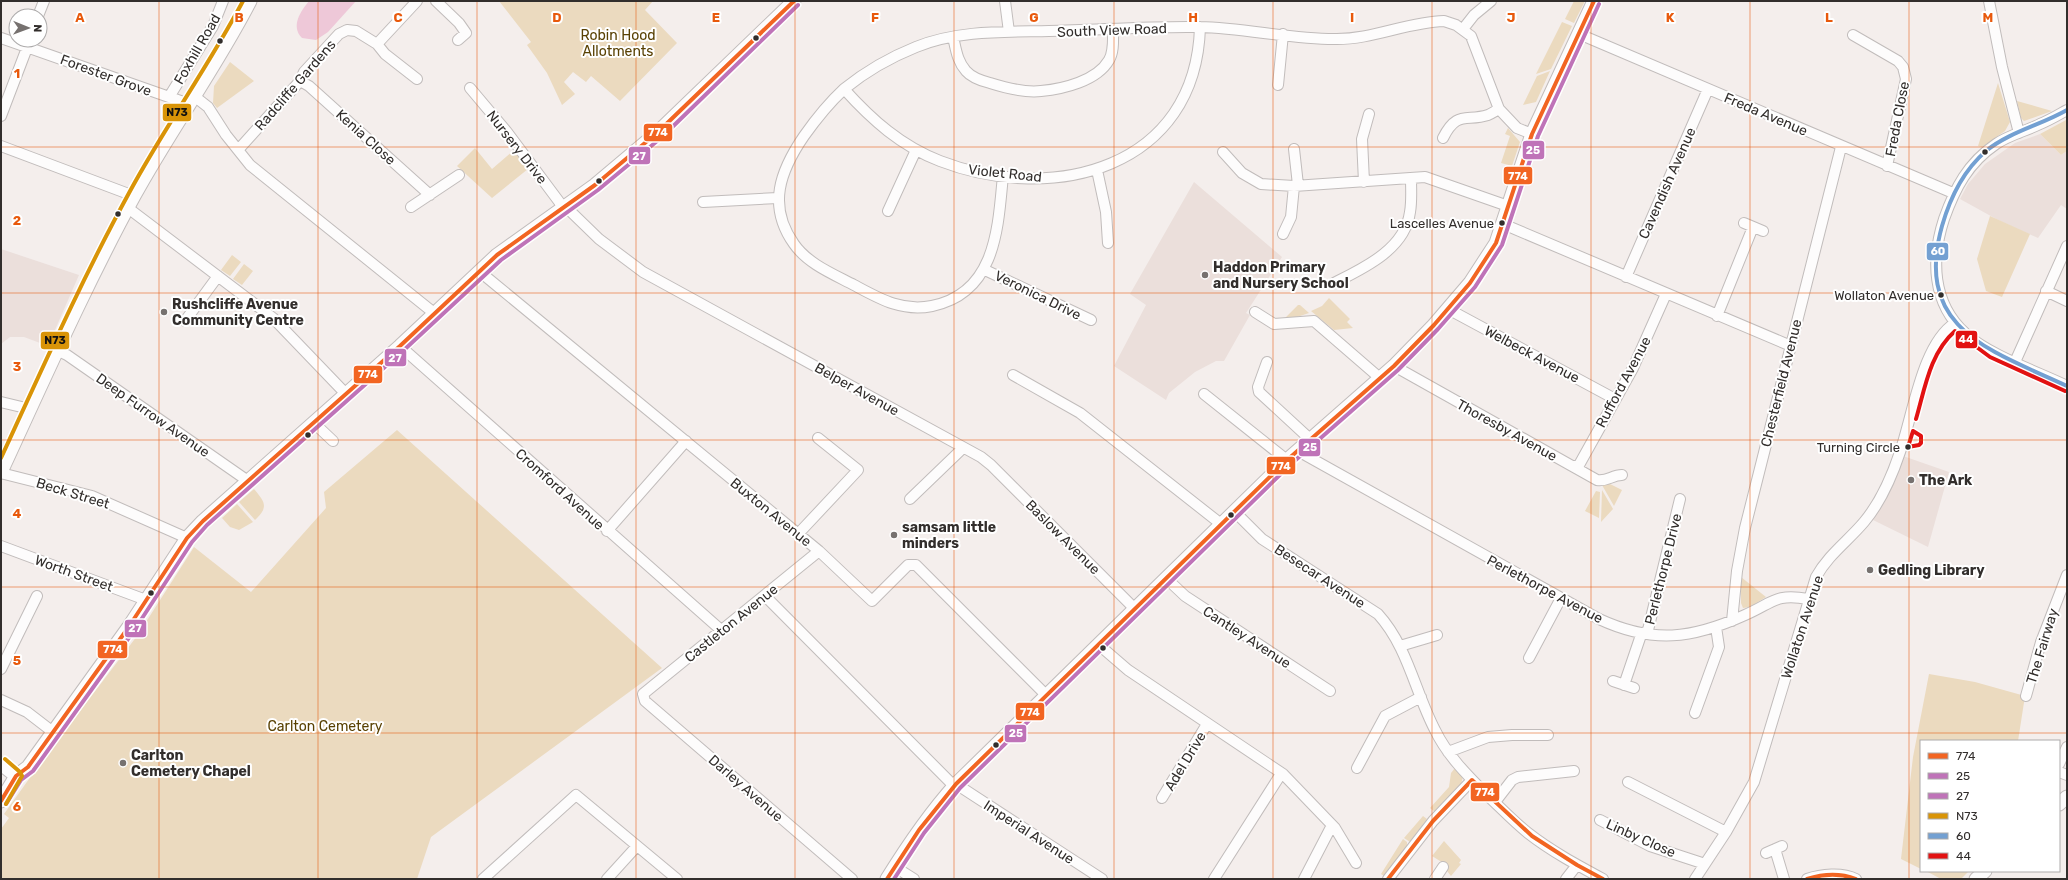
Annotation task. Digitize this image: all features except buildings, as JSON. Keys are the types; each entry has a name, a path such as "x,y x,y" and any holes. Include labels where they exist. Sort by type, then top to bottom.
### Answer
{"street":[{"name":"Foxhill Road","path":"169,97 213,26 223,1"},
{"path":"1,472 85,289 134,196 214,66 250,1"},
{"path":"377,44 417,1"},
{"path":"436,1 449,19 466,33 458,40"},
{"path":"1,800 16,776 28,767 53,732 146,600 187,538 248,481 400,346 479,271 518,238 596,185 658,132 794,1"},
{"path":"1005,1 1009,32"},
{"path":"1463,29 1474,15 1491,1"},
{"path":"887,879 922,823 955,785 1286,461 1394,366 1448,309 1491,253 1503,224 1532,134 1594,1"},
{"path":"1989,1 2002,67 2019,133"},
{"name":"South View Road","path":"1003,175 994,249 985,270 975,282 959,296 942,304 922,308 905,308 891,305 806,258 794,244 782,220 778,198 784,170 793,153 815,121 844,89 877,66 917,46 953,37 1009,32 1200,27 1333,39 1354,38 1444,21 1463,29 1471,36 1477,48 1488,84 1499,109 1518,128 1532,134"},
{"name":"Violet Road","path":"844,89 877,124 916,150 959,167 1003,175 1058,177 1097,170 1117,162 1136,150 1161,130 1178,108 1193,79 1200,48 1200,27"},
{"name":"Radcliffe Gardens","path":"238,150 300,81 304,72 339,34 347,30 356,31 377,44 385,54 417,79"},
{"path":"953,37 958,57 966,72 999,86 1040,91 1089,79 1109,60 1113,30"},
{"path":"1868,42 1873,33"},
{"path":"1278,85 1283,34"},
{"name":"Freda Avenue","path":"1579,34 1841,147 1953,193"},
{"name":"Freda Close","path":"1853,34 1898,61 1905,73 1906,79 1887,166"},
{"path":"1,116 26,48"},
{"name":"Forester Grove","path":"41,48 169,97 192,100"},
{"name":"Kenia Close","path":"300,81 309,86 430,195"},
{"name":"Nursery Drive","path":"470,88 507,132 564,207"},
{"name":"Cavendish Avenue","path":"1626,277 1708,89"},
{"path":"192,100 208,107 250,165 434,313"},
{"path":"1443,138 1448,128 1456,121 1465,117 1488,115 1499,109"},
{"path":"2067,110 2040,125 1997,143 1977,159 1962,177 1953,193 1937,239 1935,270 1940,296 1945,307 1955,323 1976,342 2067,386"},
{"path":"1364,182 1362,139 1369,114"},
{"path":"1,146 134,196"},
{"name":"Chesterfield Avenue","path":"1732,621 1737,571 1745,528 1841,147"},
{"path":"1283,234 1291,217 1296,186 1294,149"},
{"path":"888,211 916,150"},
{"path":"1223,152 1242,173 1261,184 1296,186 1425,178 1437,180 1508,206"},
{"path":"1097,170 1106,212 1108,243"},
{"path":"411,207 459,175"},
{"path":"1332,284 1370,264 1387,252 1395,243 1403,232 1410,214 1411,178"},
{"path":"703,202 778,198"},
{"name":"Belper Avenue","path":"564,207 599,239 643,272 963,448 991,465"},
{"path":"128,208 273,318 346,394"},
{"path":"1503,224 1717,316 1791,346"},
{"path":"1717,316 1749,225 1764,231"},
{"path":"2015,362 2067,246"},
{"name":"Veronica Drive","path":"985,270 1091,320"},
{"name":"Buxton Avenue","path":"479,271 819,551 872,601 908,565 916,565 1047,696"},
{"path":"185,320 218,276"},
{"path":"2046,291 2067,301"},
{"name":"Rufford Avenue","path":"1574,467 1579,465 1636,361 1666,294"},
{"name":"Welbeck Avenue","path":"1448,309 1615,399"},
{"path":"1255,312 1274,324 1314,321 1381,378"},
{"name":"Wollaton Avenue","path":"1695,879 1726,832 1754,782 1816,577 1823,565 1863,523 1882,494 1900,454 1928,357 1940,337 1955,323"},
{"name":"Cromford Avenue","path":"400,346 721,630"},
{"name":"Deep Furrow Avenue","path":"56,350 67,355 248,481"},
{"path":"1267,362 1258,387 1259,392 1311,440"},
{"name":"Thoresby Avenue","path":"1394,366 1600,481 1605,481 1615,475 1622,475"},
{"path":"1013,375 1080,413 1221,524"},
{"path":"1204,394 1286,461"},
{"path":"1,402 30,409"},
{"path":"314,422 333,441"},
{"path":"798,534 858,470 818,438"},
{"path":"607,530 686,441"},
{"path":"910,499 963,448"},
{"name":"Perlethorpe Avenue","path":"1298,451 1599,619 1641,634 1679,636 1716,627 1732,621 1780,597 1790,596 1808,600"},
{"name":"Baslow Avenue","path":"991,465 1135,609"},
{"name":"Beck Street","path":"1,472 92,496 187,538"},
{"name":"Perlethorpe Drive","path":"1624,685 1641,634 1648,630 1680,500"},
{"name":"Besecar Avenue","path":"1235,512 1262,539 1378,614 1388,624 1400,646 1435,730 1448,752 1472,780 1532,836 1577,865 1603,879"},
{"name":"Worth Street","path":"1,546 146,600"},
{"name":"Castleton Avenue","path":"643,694 819,551"},
{"name":"The Fairway","path":"2026,696 2041,642 2067,575"},
{"name":"Cantley Avenue","path":"1167,579 1185,596 1330,691"},
{"path":"1,669 37,596"},
{"name":"Imperial Avenue","path":"765,596 955,785 1102,879"},
{"path":"1529,658 1561,598"},
{"path":"1695,713 1719,647 1716,627"},
{"path":"1400,646 1437,634"},
{"path":"1099,645 1128,670 1283,774 1334,828 1356,863"},
{"path":"1613,681 1634,688"},
{"name":"Darley Avenue","path":"643,694 645,701 852,879"},
{"path":"1358,768 1385,716 1421,696"},
{"path":"1,700 27,712 53,732"},
{"name":"Adel Drive","path":"1162,798 1207,724"},
{"path":"1448,752 1488,738 1512,735 1548,735"},
{"path":"2060,762 2067,747"},
{"path":"1,764 16,776"},
{"path":"1495,802 1512,780 1518,777 1574,771"},
{"path":"1214,879 1279,777 1283,774"},
{"path":"1388,879 1433,821 1472,780"},
{"path":"1628,782 1726,832"},
{"path":"483,879 576,795 677,879"},
{"name":"Linby Close","path":"1600,820 1650,846 1705,864"},
{"path":"1304,879 1330,829 1334,828"},
{"path":"607,879 637,846"},
{"path":"1774,849 1784,879"},
{"path":"1566,879 1577,865"},
{"path":"895,867 914,879"},
{"path":"1976,879 1984,872"},
{"path":"1807,879 1829,874 1856,879"}],"shaded area":[{"path":"309,1 356,1 328,32 316,40 302,38 297,29 300,14"},
{"path":"2040,134 2061,155 2067,151 2067,209 2061,205 2038,238 1998,220 1960,199 1968,184 1985,164 2015,143"},
{"name":"Haddon Primary and Nursery School","path":"1194,182 1282,257 1246,313 1250,315 1224,361 1216,361 1195,372 1169,393 1166,400 1114,366 1146,305 1130,294"},
{"path":"1,249 79,275 48,346 24,337 10,337 1,344"},
{"path":"1903,456 1949,472 1928,547 1873,520"}],"green space":[{"name":"Robin Hood Allotments","path":"499,1 653,1 645,10 677,43 620,101 591,76 586,82 573,72 564,82 575,94 562,105 547,73 527,45 531,42"},
{"path":"1574,1 1585,1 1574,23 1565,19"},
{"path":"1562,22 1572,26 1551,69 1536,74"},
{"path":"230,62 254,81 217,108 213,103 214,86"},
{"path":"1550,71 1536,102 1523,105 1537,76"},
{"path":"1998,83 2010,122 2005,131 1982,147 1978,146"},
{"path":"2017,101 2052,111 2024,121 2021,118"},
{"path":"2066,120 2067,151 2061,155 2040,134"},
{"path":"1508,128 1520,142 1512,166 1501,163 1510,136 1505,134"},
{"path":"475,148 492,169 514,150 528,169 492,198 457,166"},
{"path":"1990,216 2030,234 2002,297 1986,291 1977,259"},
{"path":"232,255 241,262 230,276 221,270"},
{"path":"244,264 253,271 242,285 233,279"},
{"path":"1329,298 1350,319 1347,322 1353,328 1334,330 1311,311 1322,306"},
{"path":"1298,305 1309,313 1294,318 1285,318"},
{"name":"Carlton Cemetery","path":"397,430 662,668 431,837 417,879 1,879 1,829 9,818 4,814 39,765 137,636 194,547 251,592 326,508 324,492"},
{"path":"1608,483 1622,490 1614,506 1602,485"},
{"path":"254,489 264,504 262,512 255,520 239,502"},
{"path":"1602,490 1613,509 1601,522"},
{"path":"1596,491 1600,492 1599,518 1585,511"},
{"path":"237,504 253,522 239,530 230,527 222,518"},
{"path":"1741,577 1766,597 1750,607 1743,608 1741,603"},
{"path":"1929,674 1975,682 2025,696 2018,740 1920,740 1920,868 1901,859 1913,757"},
{"path":"1455,768 1463,776 1461,785 1435,812 1430,808 1449,787 1451,773"},
{"path":"1423,816 1427,819 1410,842 1404,838"},
{"path":"1403,839 1407,842 1407,846 1385,879 1382,879 1384,876 1381,874"},
{"path":"1444,841 1461,860 1459,863 1461,864 1451,876 1447,871 1448,866 1432,856"},
{"path":"1928,872 1968,872 1961,879 1941,879"}],"transit line":[{"name":"N73","path":"1,458 63,324 112,225 157,145 243,1"},
{"name":"774","path":"1,801 16,776 28,767 128,628 187,538 203,521 400,346 497,255 595,185 658,132 794,1"},
{"name":"774","path":"887,879 919,830 956,784 1286,461 1394,366 1434,325 1470,283 1496,243 1532,134 1594,1"},
{"name":"25","path":"894,879 924,833 960,788 1290,465 1398,370 1438,329 1475,287 1502,245 1538,136 1599,4"},
{"name":"27","path":"6,804 21,780 33,771 133,632 192,542 207,525 404,350 501,260 598,190 662,137 798,5"},
{"name":"60","path":"2067,110 1995,144 1971,167 1959,185 1949,205 1942,226 1936,261 1939,290 1949,313 1966,332 1987,347 2012,361 2067,386"},
{"name":"44","path":"1916,419 1934,360 1947,340 1955,331 1990,357 2065,391"},
{"name":"44","path":"1913,431 1921,436 1921,443 1919,445 1908,447 1913,431"},
{"name":"N73","path":"5,759 20,772 22,776 6,804"},
{"name":"774","path":"1388,879 1433,821 1472,780 1532,836 1577,865 1603,879"},
{"name":"774","path":"1807,879 1832,875 1856,879"}],"place":[{"name":"Lascelles Avenue","path":"1502,223"},
{"name":"Haddon Primary and Nursery School","path":"1205,275"},
{"name":"Wollaton Avenue","path":"1941,295"},
{"name":"Rushcliffe Avenue Community Centre","path":"164,312"},
{"name":"Turning Circle","path":"1908,447"},
{"name":"The Ark","path":"1911,480"},
{"name":"samsam little minders","path":"894,535"},
{"name":"Gedling Library","path":"1870,570"},
{"name":"Carlton Cemetery Chapel","path":"123,763"}]}
